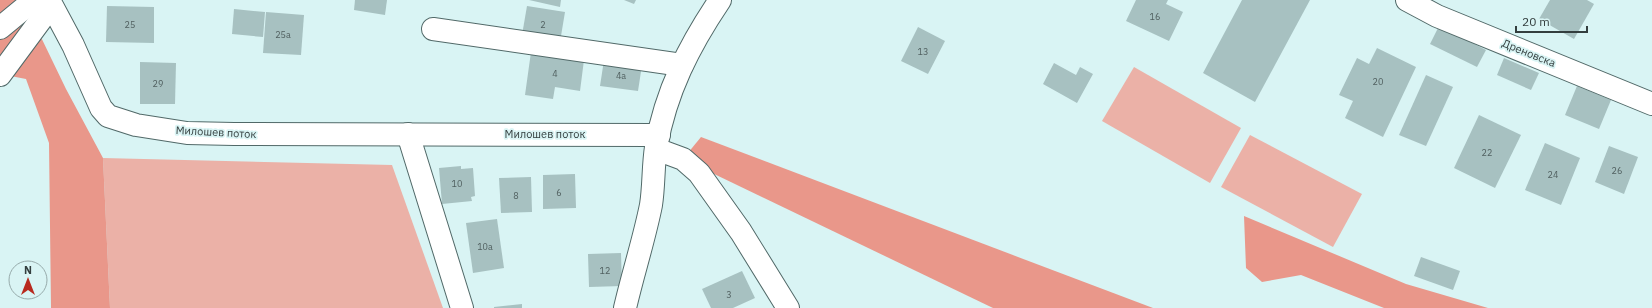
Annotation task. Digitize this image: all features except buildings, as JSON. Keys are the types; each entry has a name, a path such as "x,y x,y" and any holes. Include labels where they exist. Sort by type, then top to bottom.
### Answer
{"street":[{"path":"624,308 643,240 651,203 657,142 665,109 673,84 682,65 720,0"},
{"name":"Дреновска","path":"1407,0 1437,16 1652,104"},
{"path":"0,28 45,2"},
{"path":"0,75 45,2"},
{"name":"Милошев поток","path":"45,2 73,45 101,108 108,116 136,125 187,133 408,134 657,142"},
{"path":"432,29 682,65"},
{"path":"408,134 462,308"},
{"path":"657,142 683,159 699,173 741,232 788,308"}],"shaded area":[{"path":"0,0 23,0 66,89 103,158 110,308 51,308 49,143 26,79 0,74"},
{"path":"1134,67 1241,128 1210,183 1102,121"},
{"path":"1250,135 1362,194 1333,247 1221,187"},
{"path":"701,137 1153,308 993,308 683,159"},
{"path":"103,158 392,165 443,308 110,308"},
{"path":"1244,216 1406,284 1488,308 1384,308 1301,275 1262,282 1246,268"}]}
